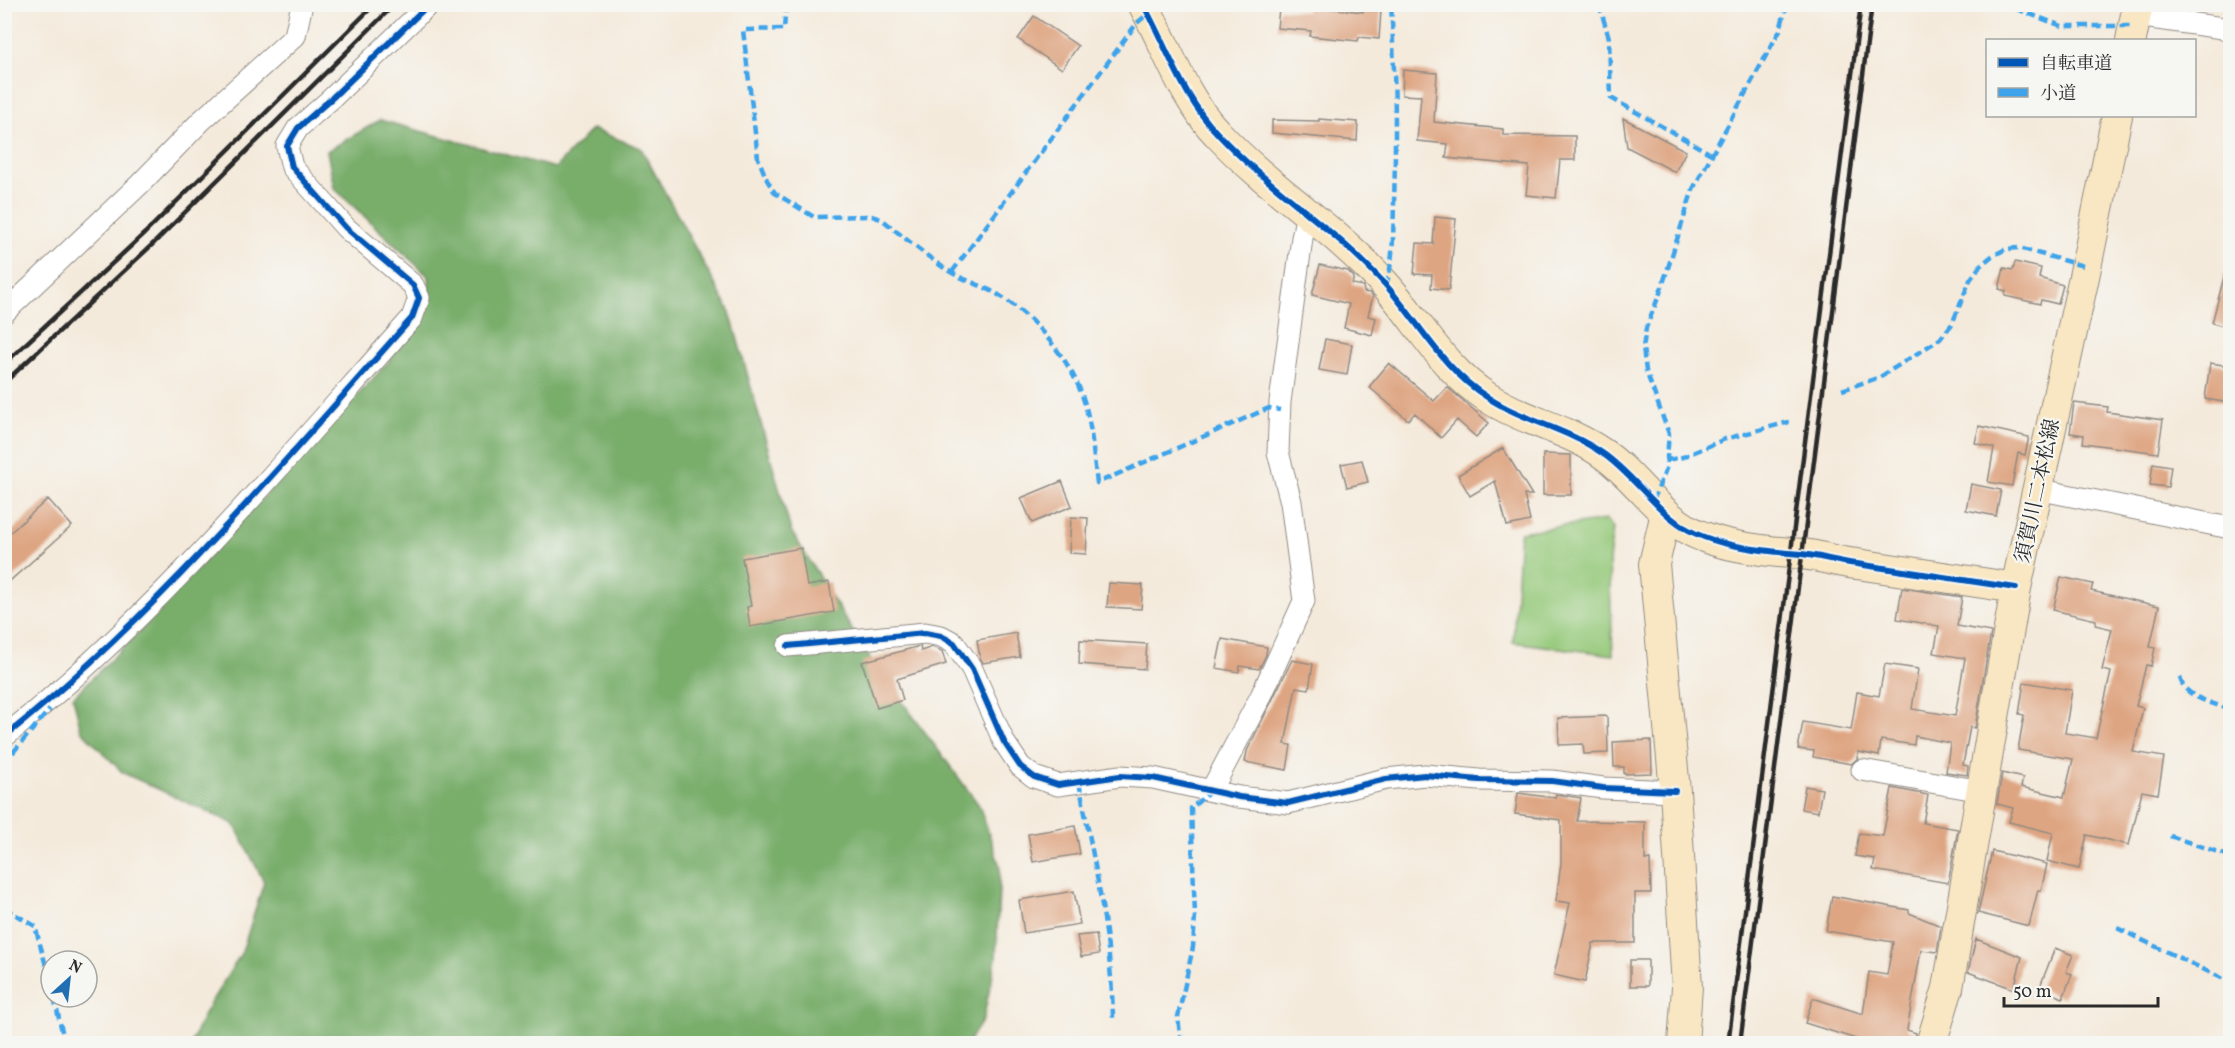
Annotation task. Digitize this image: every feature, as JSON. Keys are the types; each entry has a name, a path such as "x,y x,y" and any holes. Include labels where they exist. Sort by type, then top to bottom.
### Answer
{"street":[{"path":"4,313 140,184 201,121 295,36 302,4"},
{"path":"4,737 113,644 225,527 412,318 419,298 413,285 346,228 292,167 287,146 298,128 429,4"},
{"path":"1143,4 1177,74 1216,132 1383,282 1448,364 1487,398 1570,434 1603,453 1634,480 1666,513 1688,530 1704,538 1768,551 1803,554 2016,588"},
{"path":"2135,20 2230,29"},
{"name":"須賀川二本松線","path":"1931,1044 1948,988 2016,588 2117,117"},
{"path":"1211,791 1261,696 1304,601 1291,502 1278,452 1280,402 1302,238 1305,223 1311,215"},
{"path":"2037,489 2230,528"},
{"path":"1666,513 1654,564 1675,791 1687,987 1683,1044"},
{"path":"788,646 925,633 941,636 954,644 972,669 1004,742 1020,765 1034,777 1058,785 1120,776 1154,778 1239,797 1288,803 1386,779 1425,775 1479,780 1552,781 1603,788 1675,791"},
{"path":"1862,770 1982,790"}],"green space":[{"path":"380,120 555,168 592,129 641,148 730,312 791,531 867,654 979,805 1000,866 996,959 983,1020 967,1044 191,1043 205,1012 242,952 264,882 234,824 123,773 81,730 73,697 140,631 391,359 429,309 429,277 334,188 327,151"},
{"path":"1606,520 1613,529 1609,561 1613,655 1513,642 1520,532"}],"building":[{"path":"1307,6 1363,12 1363,10 1381,11 1379,39 1359,37 1358,41 1310,36 1311,31 1277,28 1279,9 1306,12"},
{"path":"1034,16 1078,46 1062,69 1018,39"},
{"path":"1403,70 1437,73 1434,122 1503,129 1503,135 1575,136 1575,160 1560,160 1556,198 1526,195 1529,166 1446,158 1448,144 1417,141 1421,96 1402,95"},
{"path":"1623,118 1686,151 1675,172 1627,147"},
{"path":"1319,119 1358,122 1357,141 1272,133 1272,120 1319,121"},
{"path":"1435,217 1456,219 1449,290 1431,288 1432,275 1414,274 1417,243 1433,244"},
{"path":"2015,262 2041,268 2039,278 2063,285 2058,304 2041,300 2040,304 2005,296 2006,291 1999,289 2004,268 2013,270"},
{"path":"1320,265 1348,271 1354,277 1352,284 1363,286 1364,292 1373,296 1368,316 1376,318 1372,335 1344,328 1349,304 1312,295"},
{"path":"2225,273 2230,274 2230,328 2212,323"},
{"path":"1325,339 1352,344 1347,375 1319,370"},
{"path":"1389,363 1434,401 1447,387 1489,423 1476,437 1457,420 1441,438 1415,413 1408,420 1369,387"},
{"path":"2210,363 2230,366 2230,403 2205,399"},
{"path":"2074,403 2108,407 2107,412 2163,420 2158,453 2083,443 2084,435 2070,433"},
{"path":"1979,426 2029,437 2025,455 2018,453 2012,486 1988,482 1994,448 1975,443"},
{"path":"1503,448 1532,495 1524,495 1530,521 1507,526 1495,481 1470,496 1458,475"},
{"path":"1543,454 1571,455 1571,495 1543,495"},
{"path":"1362,460 1368,482 1347,487 1341,464"},
{"path":"2153,463 2171,466 2168,487 2150,485"},
{"path":"1062,481 1072,506 1032,523 1021,498"},
{"path":"1971,484 2001,490 1996,516 1966,510"},
{"path":"48,499 72,526 4,586 4,538"},
{"path":"1071,517 1088,518 1086,554 1069,553"},
{"path":"801,548 807,586 829,582 834,612 750,627 747,607 751,606 742,558"},
{"path":"2061,577 2093,584 2091,591 2159,606 2150,647 2155,648 2151,666 2146,665 2136,706 2143,708 2133,752 2164,757 2158,794 2142,791 2129,845 2087,835 2079,869 2047,861 2053,833 2009,822 2013,808 1997,804 2002,773 2023,778 2021,787 2064,797 2073,759 2018,750 2024,715 2019,714 2024,682 2072,690 2065,733 2096,738 2111,672 2102,670 2112,629 2095,625 2096,620 2053,610"},
{"path":"1109,583 1143,585 1141,609 1107,607"},
{"path":"1902,588 1962,597 1957,626 1991,632 1975,728 1970,727 1963,765 1968,766 1967,775 1946,772 1950,743 1915,736 1914,745 1881,740 1879,756 1858,752 1857,759 1851,764 1813,757 1814,751 1798,749 1803,722 1851,730 1857,692 1879,696 1885,664 1918,669 1912,709 1955,716 1965,658 1934,653 1939,626 1897,619"},
{"path":"1016,633 1020,657 983,663 977,640"},
{"path":"1222,639 1267,647 1259,669 1240,666 1239,672 1216,668"},
{"path":"1080,640 1147,644 1145,669 1079,664"},
{"path":"920,646 921,651 932,647 942,651 946,664 897,679 903,700 877,708 862,662"},
{"path":"1292,660 1313,664 1309,689 1296,687 1285,744 1291,745 1287,770 1245,762 1247,751"},
{"path":"1607,716 1608,753 1584,754 1583,744 1559,745 1558,718"},
{"path":"1651,740 1652,773 1624,774 1624,767 1614,767 1613,742"},
{"path":"1805,786 1822,789 1818,812 1801,809"},
{"path":"1892,788 1928,795 1923,823 1958,829 1948,883 1873,870 1875,859 1855,856 1859,833 1883,836"},
{"path":"1518,793 1555,798 1556,794 1581,798 1577,821 1645,822 1645,860 1650,859 1651,893 1635,893 1635,943 1593,943 1585,982 1554,975 1570,903 1556,901 1561,863 1561,820 1515,814"},
{"path":"1075,826 1080,854 1033,862 1028,834"},
{"path":"1992,851 2047,864 2029,926 1978,913"},
{"path":"1074,891 1080,924 1024,933 1019,900"},
{"path":"1832,896 1909,910 1909,913 1941,926 1937,952 1921,950 1907,1030 1916,1033 1914,1044 1872,1044 1805,1023 1813,998 1863,1014 1869,972 1887,975 1893,942 1826,931"},
{"path":"1096,934 1099,954 1081,957 1077,936"},
{"path":"1976,939 2022,957 2014,989 1968,972"},
{"path":"2055,948 2073,955 2066,972 2072,974 2063,998 2039,989"},
{"path":"1630,960 1648,960 1648,986 1630,986"}],"railway":[{"path":"4,364 145,233 375,4"},
{"path":"4,383 155,242 395,4"},
{"path":"1728,1044 1861,4"},
{"path":"1740,1044 1872,4"}],"marked path":[{"path":"786,4 784,29 743,30 758,158 775,193 814,217 872,216 883,220 944,268 997,294 1023,313 1059,353 1077,383 1088,418 1097,483 1269,408 1280,410"},
{"path":"1386,286 1393,245 1395,179 1391,4"},
{"path":"1599,4 1609,38 1611,98 1713,155"},
{"path":"1653,501 1666,469 1669,434 1646,371 1643,348 1646,328 1660,293 1693,189 1780,30 1787,4"},
{"path":"2003,4 2062,26 2134,26"},
{"path":"952,272 1137,23 1148,14"},
{"path":"1842,390 1880,377 1940,339 1952,324 1970,280 1980,266 1992,256 2006,249 2019,248 2087,267"},
{"path":"1667,460 1683,457 1725,439 1789,422"},
{"path":"2180,677 2182,684 2192,694 2230,709"},
{"path":"4,763 50,709"},
{"path":"1079,782 1106,931 1113,1021"},
{"path":"1181,1044 1178,1017 1193,947 1195,916 1191,808 1211,791"},
{"path":"2170,836 2230,856"},
{"path":"4,908 35,926 41,949"},
{"path":"2117,928 2230,982"},
{"path":"57,1009 65,1044"}],"cycle path":[{"path":"4,737 60,690 166,589 217,536 412,318 419,298 413,285 346,228 292,167 287,146 298,128 429,4"},
{"path":"1143,4 1185,88 1218,134 1237,154 1364,262 1396,297 1457,373 1487,397 1515,412 1574,437 1602,453 1675,521 1704,537 1726,544 2016,588"},
{"path":"788,646 925,633 941,636 954,643 972,669 1004,742 1020,766 1034,777 1058,785 1120,776 1153,778 1239,797 1288,803 1386,779 1425,775 1479,780 1552,781 1603,788 1675,791"}]}
